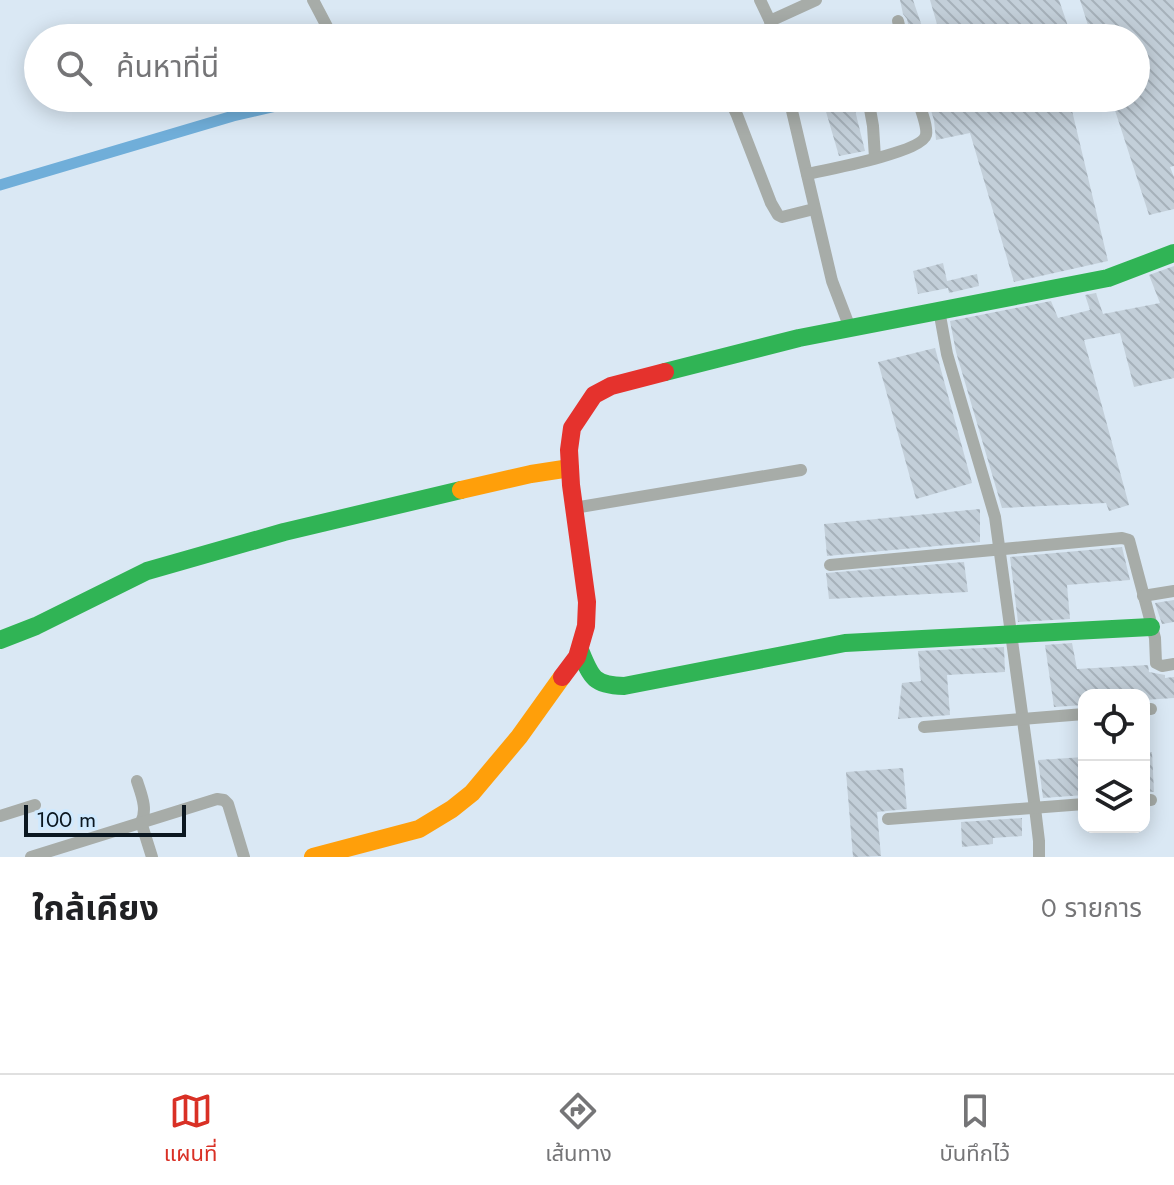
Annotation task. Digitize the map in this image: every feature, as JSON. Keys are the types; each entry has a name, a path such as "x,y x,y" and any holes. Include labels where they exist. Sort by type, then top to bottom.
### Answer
{"street":[{"path":"313,0 326,24"},
{"path":"765,12 816,0"},
{"path":"736,112 778,215 782,217 814,209"},
{"path":"792,112 832,281 850,328"},
{"path":"870,112 875,158"},
{"path":"807,174 875,158 923,141 926,135 921,112"},
{"path":"313,857 419,829 452,809 472,793 519,737 571,666 580,650 586,626 587,602 569,450 572,428 594,395 611,386 731,354 1108,278 1174,253"},
{"path":"939,310 947,354 991,499 1035,808 1039,857"},
{"path":"0,640 36,626 147,571 284,532 531,474 570,468"},
{"path":"574,508 801,470"},
{"path":"830,565 1122,538 1129,540 1155,638 1156,663 1162,666 1174,664"},
{"path":"1143,596 1174,591"},
{"path":"580,650 596,681 604,686 624,686 845,643 1151,627"},
{"path":"924,727 1078,715"},
{"path":"137,781 143,803 141,822 152,857"},
{"path":"31,857 217,799 228,804 244,857"},
{"path":"888,819 1078,804"},
{"path":"0,816 35,805"}],"building":[{"path":"900,0 913,0 921,24 908,24"},
{"path":"930,0 1059,0 1067,24 937,24"},
{"path":"1080,0 1174,0 1174,166 1170,167 1174,177 1174,209 1149,215 1116,112 1150,112 1150,24 1088,24"},
{"path":"826,112 855,112 865,151 839,156"},
{"path":"931,112 1072,112 1108,261 1014,282 970,133 936,140"},
{"path":"943,263 947,281 977,274 979,286 949,293 948,288 918,294 913,271"},
{"path":"1174,266 1174,378 1134,387 1120,333 1084,340 1129,505 1109,511 1106,503 1002,508 956,352 950,321 1051,301 1058,318 1090,310 1085,295 1096,293 1103,314 1160,303 1149,275"},
{"path":"935,348 972,483 916,499 878,362"},
{"path":"980,509 980,542 827,556 824,524"},
{"path":"1122,547 1130,580 1067,585 1070,619 1018,622 1010,557"},
{"path":"964,562 968,592 829,599 826,573"},
{"path":"1174,600 1174,622 1162,624 1155,603"},
{"path":"1072,643 1077,669 1148,665 1149,672 1165,675 1165,678 1174,677 1174,698 1150,700 1150,689 1078,689 1078,705 1054,707 1045,645"},
{"path":"1004,647 1005,672 947,675 950,715 898,719 902,683 921,681 918,651"},
{"path":"1150,752 1152,752 1154,792 1150,792"},
{"path":"1078,757 1078,795 1043,798 1038,760"},
{"path":"903,768 907,809 877,812 881,856 853,857 846,772"},
{"path":"1022,818 1022,836 993,838 993,844 962,847 961,822"}],"waterway":[{"path":"0,185 250,112"}],"traffic: fast":[{"path":"665,372 799,338 1108,278 1174,253"},
{"path":"0,640 36,626 147,571 284,532 461,490"},
{"path":"580,650 594,678 606,684 624,686 845,643 1151,627"}],"traffic: slow":[{"path":"461,490 570,468"},
{"path":"313,857 419,829 452,809 472,793 519,737 562,677"}],"traffic: jam":[{"path":"562,677 577,657 586,626 587,602 571,485 569,450 572,428 594,395 611,386 665,372"}]}
